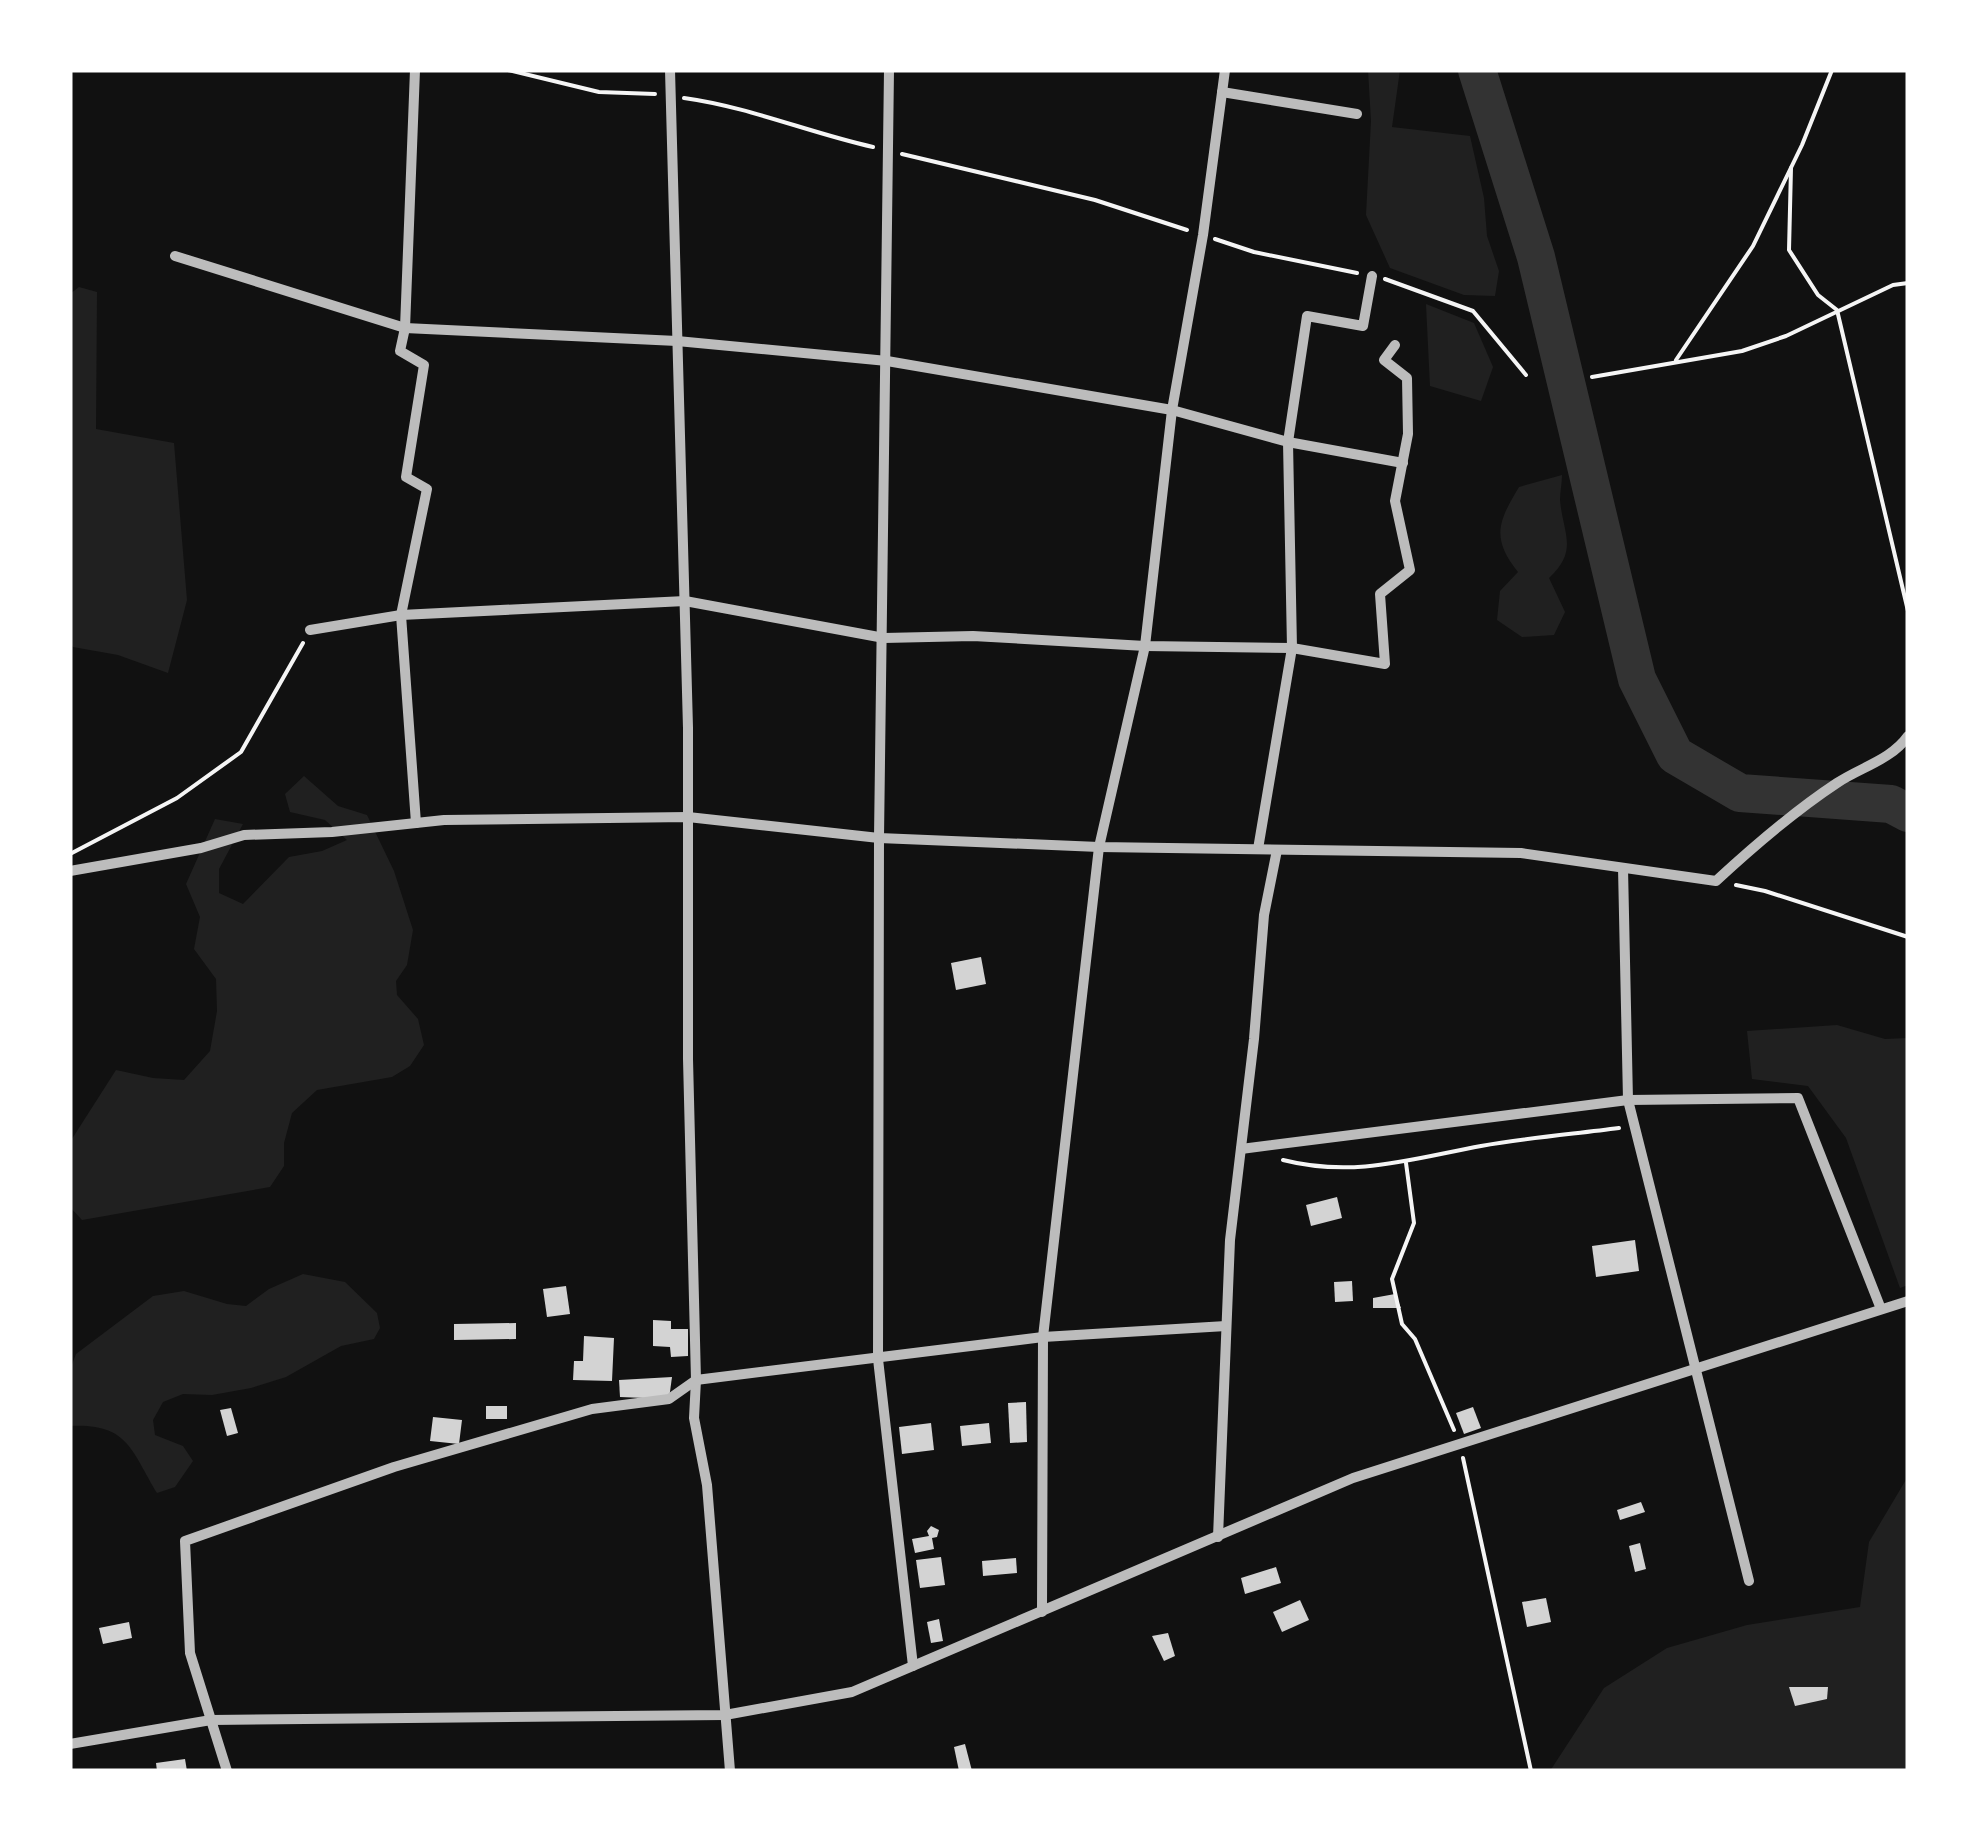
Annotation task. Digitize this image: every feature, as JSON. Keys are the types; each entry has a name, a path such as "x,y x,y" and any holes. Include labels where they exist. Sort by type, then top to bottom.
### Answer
{"street":[{"path":"415,70 400,351 424,365 406,477 428,488 402,616 416,823"},
{"path":"670,70 685,601 694,1418 708,1485 730,1771"},
{"path":"889,70 879,838 878,1359 913,1666"},
{"path":"1042,1612 1043,1337 1099,847 1145,646 1172,410 1203,235 1225,70"},
{"path":"1222,92 1357,114"},
{"path":"175,256 404,328 677,342 886,361 1172,410 1288,442 1403,462"},
{"path":"1258,850 1292,648 1288,442 1307,316 1362,326 1372,276"},
{"path":"310,630 402,616 685,601 884,638 973,636 1145,646 1292,648 1385,664 1380,594 1410,570 1395,500 1408,434 1407,378 1384,360 1395,345"},
{"path":"70,871 201,848 244,836 416,823 688,818 879,838 1099,847 1521,853 1716,881 1774,826 1841,780 1898,750 1908,736"},
{"path":"1218,1537 1230,1240 1254,1039 1264,914 1277,850"},
{"path":"1623,868 1628,1100 1748,1580"},
{"path":"1241,1149 1628,1100 1798,1098 1881,1309"},
{"path":"70,1744 211,1720 725,1715 852,1692 1354,1478 1908,1300"},
{"path":"227,1771 190,1652 185,1542 394,1467 592,1409 668,1399 696,1380 1043,1337 1226,1326"}],"path":[{"path":"508,70 599,92 719,103 822,136 1095,200 1254,252 1399,282 1473,311 1526,376"},
{"path":"1676,360 1753,246 1832,70"},
{"path":"1791,168 1789,250 1818,296 1836,310 1908,611"},
{"path":"1592,377 1742,350 1786,336 1893,285 1908,284"},
{"path":"70,854 177,798 241,752 310,630"},
{"path":"1716,881 1765,890 1908,937"},
{"path":"1274,1157 1337,1170 1406,1163 1482,1146 1634,1126"},
{"path":"1406,1163 1414,1223 1392,1279 1402,1324 1415,1338 1460,1444 1531,1771"}],"shaded area":[{"path":"1368,70 1400,70 1392,127 1470,136 1484,198 1487,236 1499,271 1495,296 1464,295 1390,268 1366,215 1371,121"},
{"path":"79,287 97,292 96,429 174,443 187,600 168,673 70,643 70,294"},
{"path":"1426,304 1474,323 1493,367 1481,401 1430,386"},
{"path":"1562,475 1560,500 1566,550 1549,578 1565,612 1554,635 1522,637 1497,620 1500,591 1518,572 1504,549 1502,520 1519,487"},
{"path":"304,776 338,806 367,815 394,871 413,930 407,965 396,981 397,995 418,1019 424,1045 410,1066 392,1077 317,1090 292,1113 284,1143 284,1166 270,1187 82,1220 70,1207 70,1142 116,1070 184,1080 210,1051 217,1011 216,979 194,949 200,917 186,884 215,819 243,824 219,869 219,893 243,904 289,857 322,851 347,840 325,820 290,812 285,794"},
{"path":"1837,1025 1885,1039 1908,1038 1908,1285 1900,1288 1846,1138 1808,1086 1752,1079 1747,1031"},
{"path":"303,1274 345,1282 377,1313 380,1328 374,1339 341,1346 286,1377 251,1388 212,1395 183,1394 163,1402 153,1420 155,1435 183,1446 193,1461 175,1487 157,1493 126,1442 116,1435 89,1426 70,1426 70,1370 76,1354 153,1296 184,1291 246,1306 269,1289"},
{"path":"1907,1478 1908,1771 1550,1771 1604,1688 1667,1648 1747,1625 1860,1607 1869,1542"}],"building":[{"path":"981,957 986,984 956,990 951,963"},
{"path":"1337,1197 1342,1218 1311,1226 1306,1205"},
{"path":"1635,1240 1639,1271 1596,1277 1592,1246"},
{"path":"1352,1281 1353,1301 1335,1302 1334,1282"},
{"path":"566,1286 570,1314 547,1317 543,1289"},
{"path":"1395,1294 1401,1308 1373,1308 1373,1298"},
{"path":"653,1320 671,1321 671,1329 688,1329 688,1356 671,1357 670,1347 653,1346"},
{"path":"516,1323 516,1339 454,1340 454,1324"},
{"path":"584,1336 614,1338 612,1381 573,1380 574,1361 583,1361"},
{"path":"672,1377 669,1399 620,1397 619,1380"},
{"path":"1026,1402 1027,1442 1010,1443 1008,1403"},
{"path":"486,1406 507,1406 507,1419 486,1419"},
{"path":"1473,1407 1481,1428 1464,1434 1456,1413"},
{"path":"231,1408 238,1433 227,1436 220,1410"},
{"path":"433,1417 462,1420 459,1444 430,1441"},
{"path":"931,1423 934,1450 902,1454 899,1427"},
{"path":"989,1423 991,1443 962,1446 960,1426"},
{"path":"1641,1502 1645,1512 1620,1520 1617,1510"},
{"path":"931,1526 939,1530 937,1537 932,1538 934,1549 915,1553 912,1539 929,1536"},
{"path":"1640,1543 1646,1569 1635,1572 1629,1546"},
{"path":"941,1557 945,1585 920,1588 916,1560"},
{"path":"1016,1558 1017,1573 983,1576 982,1561"},
{"path":"1276,1567 1281,1583 1245,1594 1241,1578"},
{"path":"1546,1598 1551,1622 1527,1627 1522,1602"},
{"path":"1300,1600 1309,1620 1282,1632 1273,1612"},
{"path":"939,1619 943,1641 931,1643 927,1622"},
{"path":"129,1622 132,1638 103,1644 99,1628"},
{"path":"1168,1633 1175,1656 1164,1661 1152,1636"},
{"path":"1789,1687 1828,1687 1827,1699 1795,1706"},
{"path":"965,1744 972,1771 959,1771 954,1747"},
{"path":"185,1759 187,1771 157,1771 156,1763"}],"waterway":[{"path":"1477,70 1536,257 1637,679 1675,755 1740,793 1891,804 1908,813"}]}
